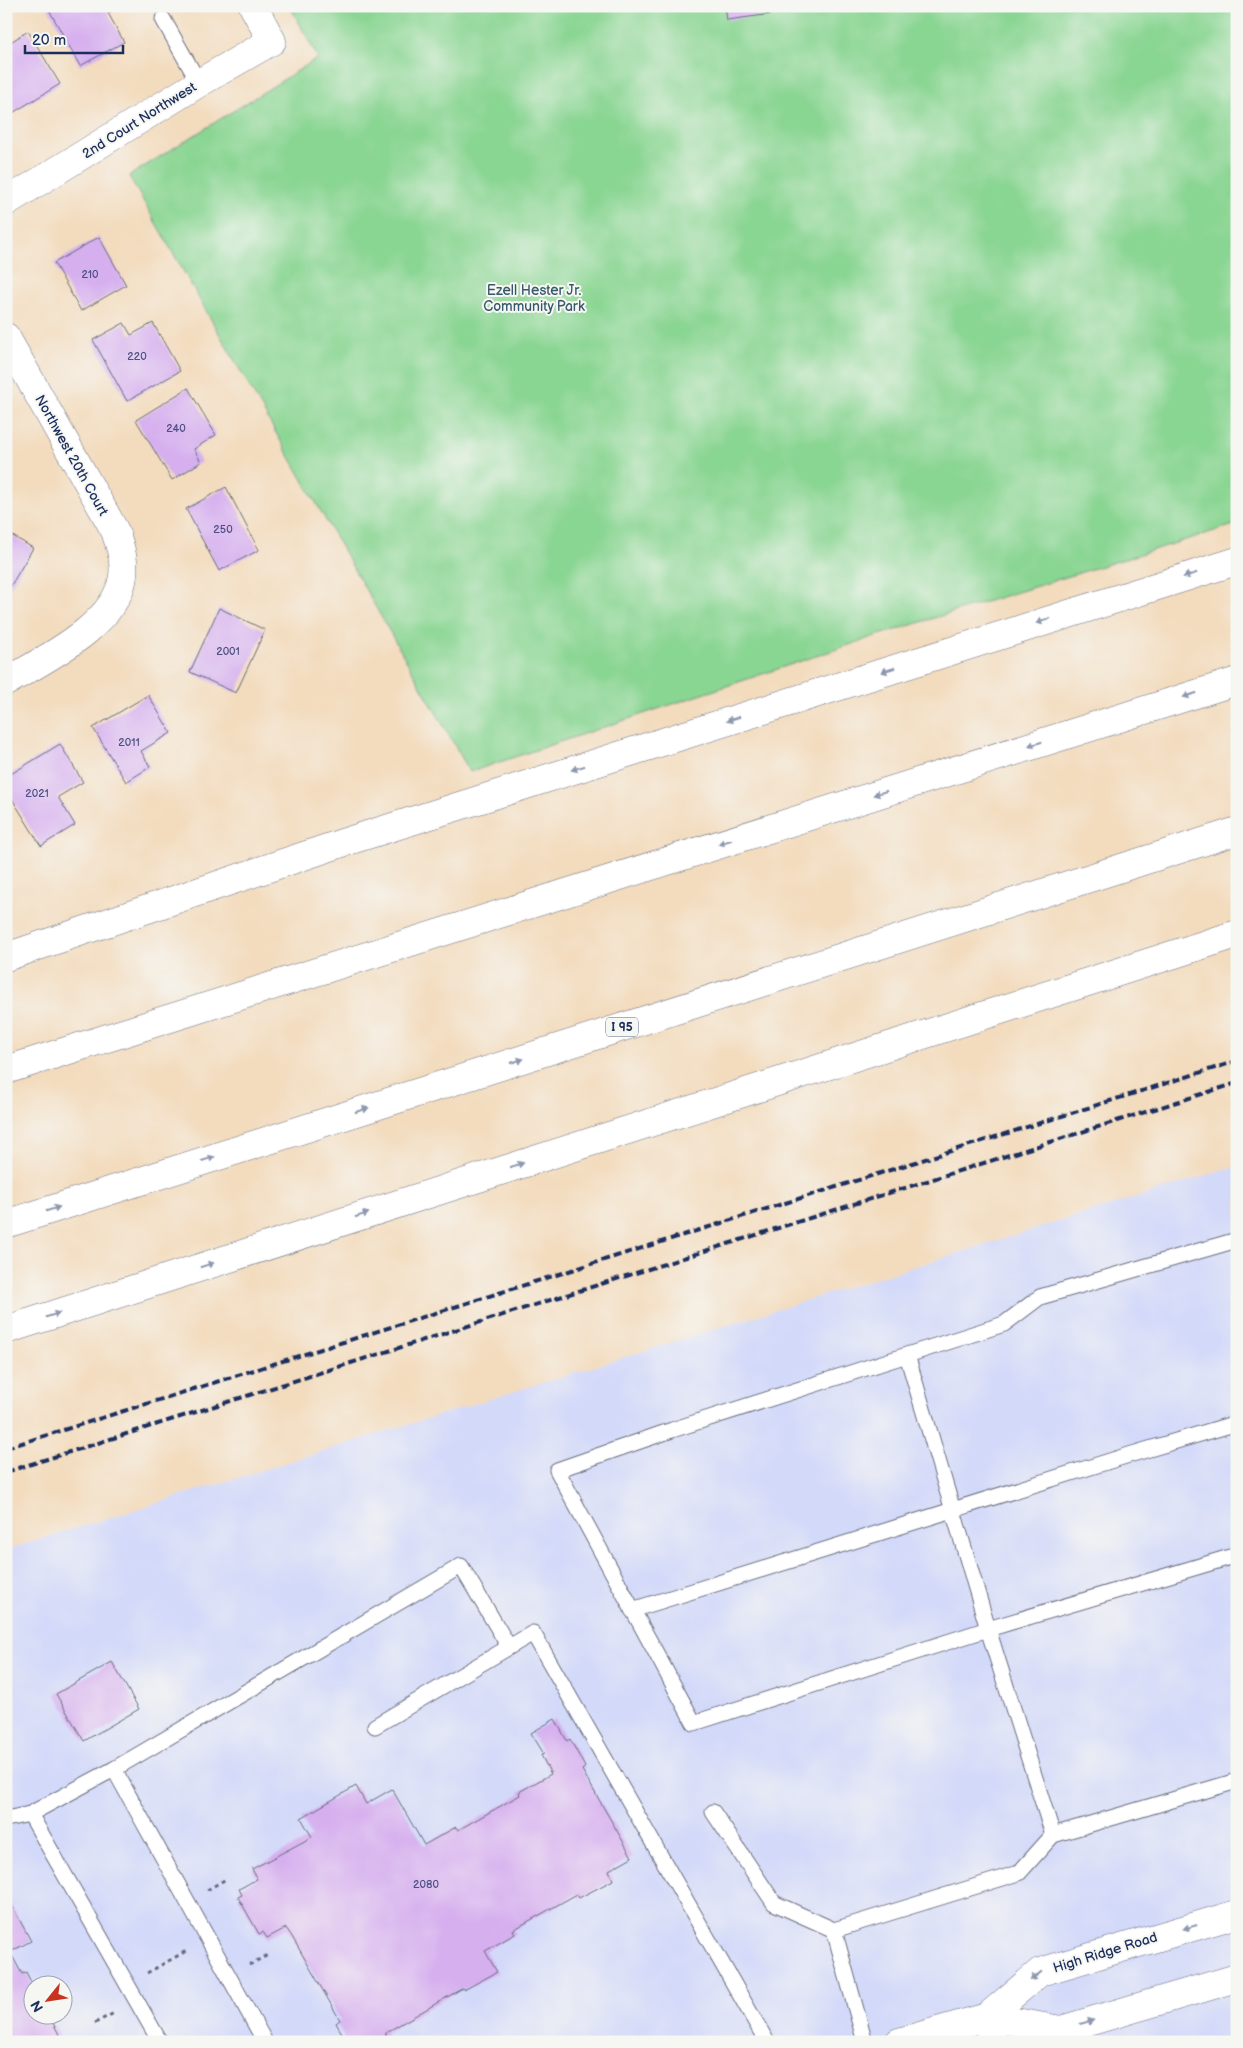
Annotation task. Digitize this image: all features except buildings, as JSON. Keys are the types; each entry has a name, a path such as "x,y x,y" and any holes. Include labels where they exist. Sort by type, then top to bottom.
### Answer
{"main road":[{"name":"2nd Court Northwest","path":"6,202 199,83 272,41 253,6"},
{"name":"Northwest 20th Court","path":"6,337 115,531 123,553 123,577 115,598 100,618 72,642 6,682"},
{"path":"6,956 345,842 1237,561"},
{"path":"6,1070 1237,681"},
{"name":"I 95","path":"6,1224 1237,831"},
{"path":"6,1330 1237,934"},
{"name":"High Ridge Road","path":"991,2030 1040,1972 1237,1914"},
{"name":"High Ridge Road","path":"898,2042 991,2030 1062,2030 1237,1978"}],"lane":[{"path":"164,20 199,83"},
{"path":"1237,1240 1040,1297 1004,1324 557,1470 694,1723 988,1630 1237,1555"},
{"path":"907,1355 988,1630 1053,1835"},
{"path":"632,1610 1237,1423"},
{"path":"6,1819 30,1814 114,1769 461,1566 509,1648"},
{"path":"375,1726 533,1633 767,2042"},
{"path":"114,1769 265,2042"},
{"path":"713,1812 774,1903 834,1930 1019,1873 1053,1835 1237,1781"},
{"path":"30,1814 160,2042"},
{"path":"834,1930 865,2042"}],"path":[{"path":"202,1893 226,1879"},
{"path":"143,1975 190,1949"},
{"path":"245,1968 268,1954"},
{"path":"95,2023 119,2010"}],"shaded area":[{"path":"1237,1166 1237,2042 6,2042 6,1550"}],"green space":[{"name":"Ezell Hester Jr. Community Park","path":"290,6 1237,6 1237,524 876,636 470,772 129,176 318,58"}],"railway":[{"path":"6,1448 1237,1061"},
{"path":"6,1472 1237,1083"}]}
